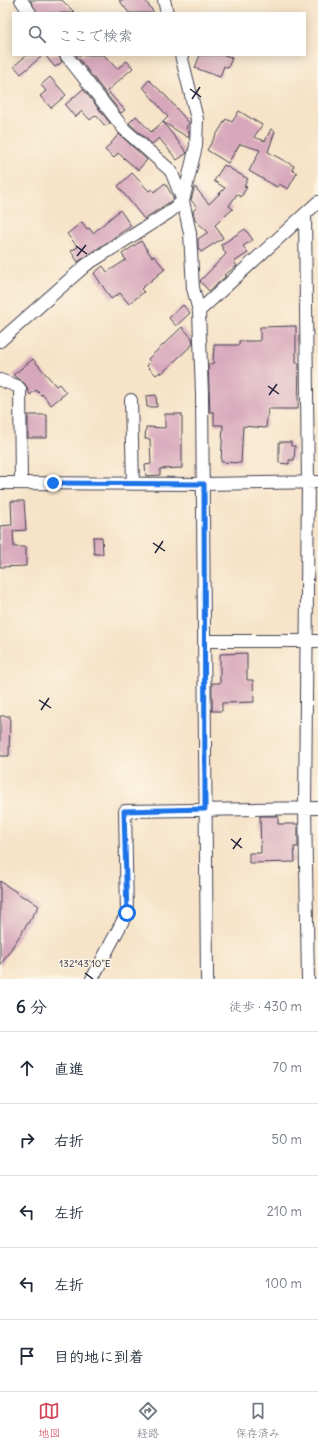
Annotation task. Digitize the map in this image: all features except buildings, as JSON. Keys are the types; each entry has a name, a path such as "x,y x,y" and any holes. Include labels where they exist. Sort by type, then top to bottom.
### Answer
{"street":[{"path":"21,0 29,12"},
{"path":"164,0 167,12"},
{"path":"67,56 124,129 171,171 183,201 190,233 193,288 199,311 202,394 204,484 207,979"},
{"path":"0,341 86,265 168,213 183,201 196,146 198,118 181,56"},
{"path":"199,311 318,202"},
{"path":"305,215 313,482 312,641 305,808 308,979"},
{"path":"0,380 17,386 20,389 21,483"},
{"path":"131,400 133,484"},
{"path":"0,483 204,484 313,482"},
{"path":"205,641 312,641"},
{"path":"92,979 127,913 124,811 318,808"}],"route":[{"path":"53,483 204,484 205,809 124,811 127,913"}]}
